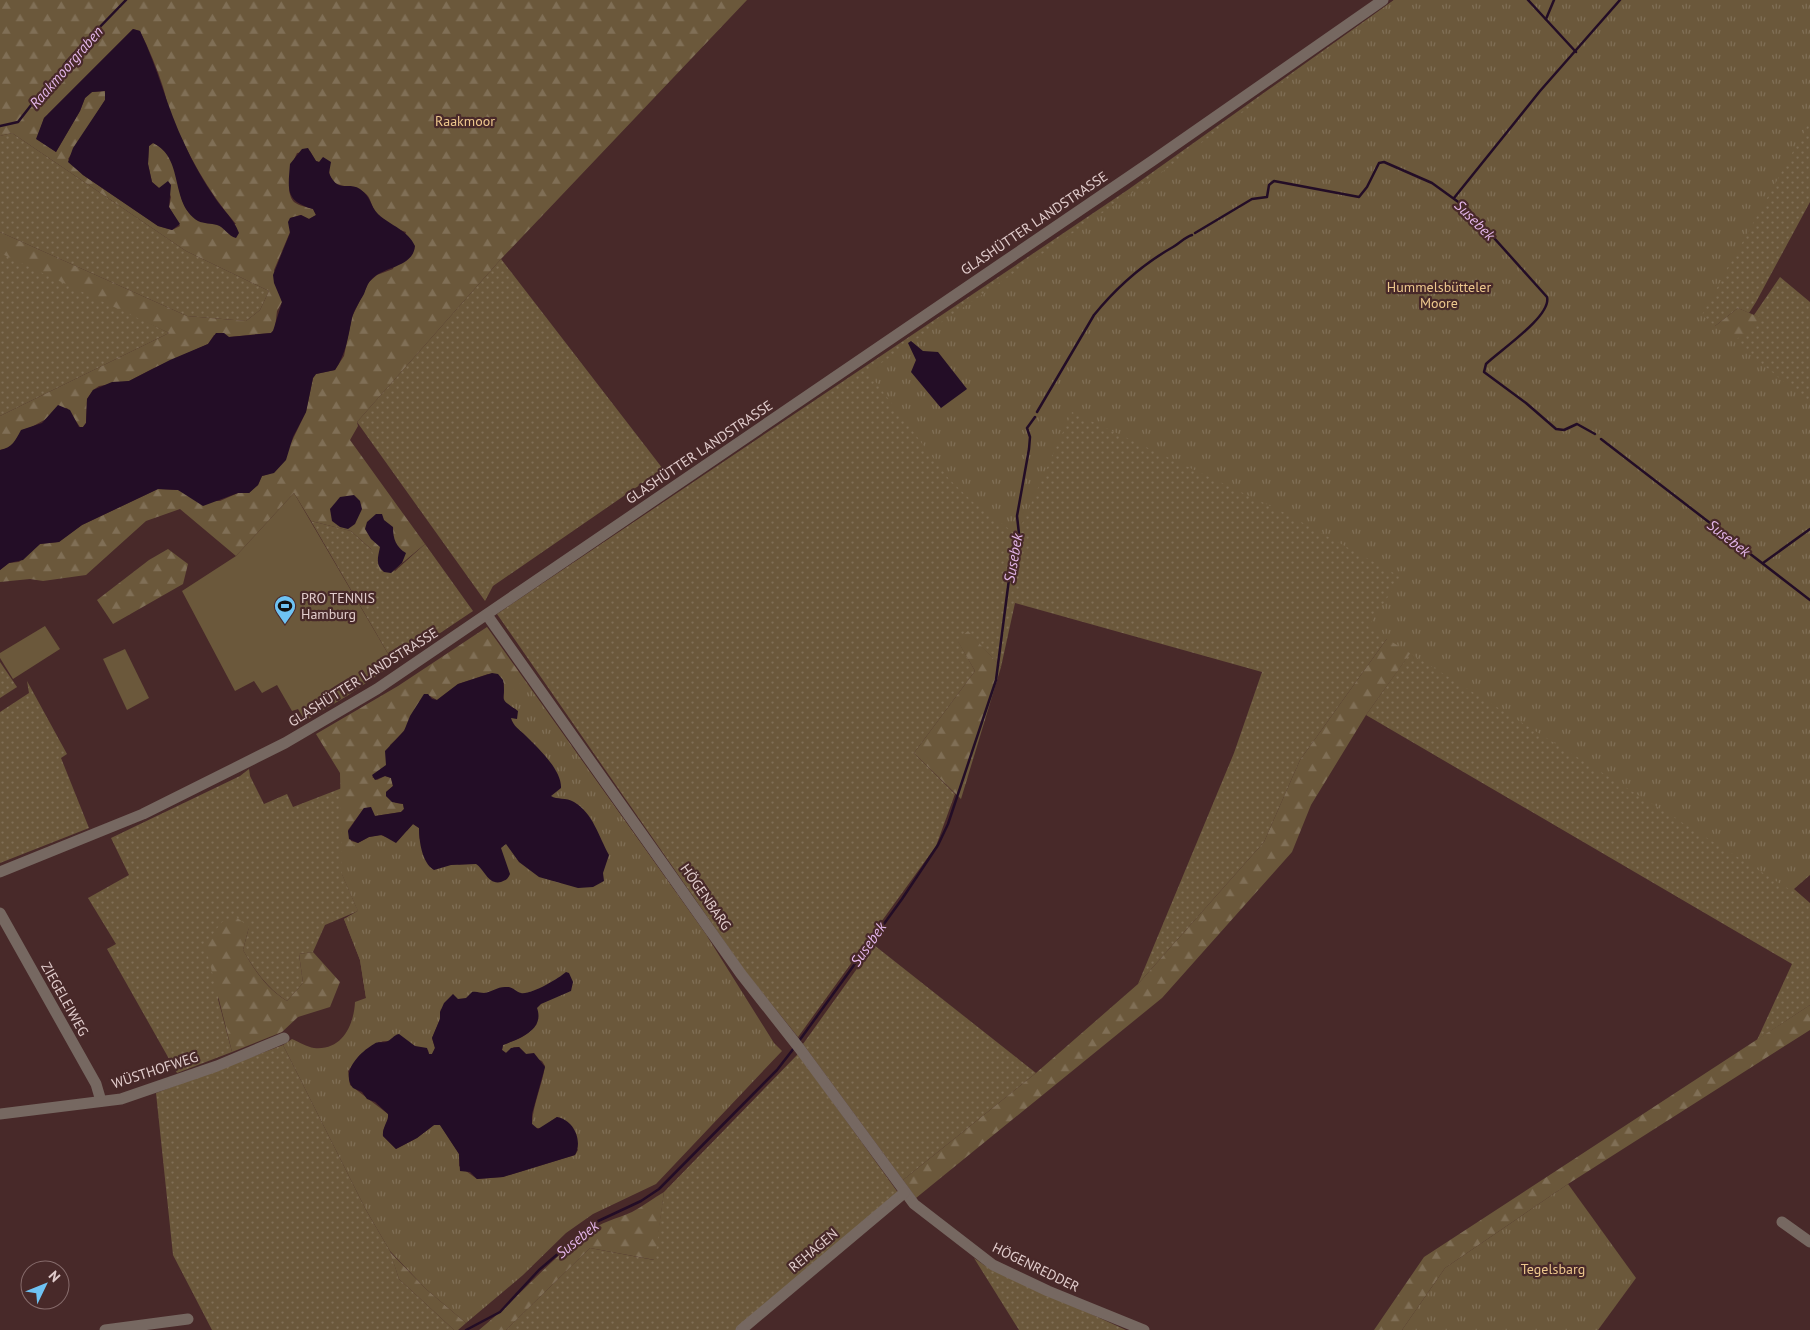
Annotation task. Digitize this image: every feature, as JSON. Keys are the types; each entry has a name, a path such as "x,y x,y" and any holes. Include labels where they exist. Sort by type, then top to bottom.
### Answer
{"street":[{"name":"GLASHÜTTER LANDSTRASSE","path":"0,872 143,814 285,743 377,689 1152,161 1383,0"},
{"name":"HÖGENBARG","path":"487,615 741,974 800,1049 904,1193"},
{"name":"ZIEGELEIWEG","path":"0,912 96,1084 101,1100"},
{"name":"WÜSTHOFWEG","path":"0,1114 121,1099 164,1086 284,1038"},
{"name":"REHAGEN","path":"742,1330 904,1193"},
{"name":"HÖGENREDDER","path":"904,1193 941,1226 993,1265 1048,1292 1144,1330"},
{"path":"1782,1222 1810,1242"},
{"path":"104,1330 188,1319"}],"green space":[{"name":"Raakmoor","path":"0,0 747,0 501,259 357,422 358,426 350,440 425,544 383,579 371,549 351,531 311,521 294,493 236,556 180,509 146,521 86,575 43,581 30,579 0,582 0,570 9,563 19,562 40,544 59,542 82,525 158,489 178,490 212,501 220,501 238,493 249,493 258,485 262,476 269,474 291,443 306,412 313,378 316,374 335,370 344,356 352,317 369,282 377,275 393,269 406,232 384,221 374,210 369,197 365,193 357,188 335,183 330,174 329,165 316,161 310,151 297,153 290,178 289,192 294,202 313,209 316,215 309,219 301,215 290,218 290,232 274,270 282,302 277,311 275,328 271,333 229,337 214,335 208,344 129,381 99,386 93,390 87,399 86,423 83,427 80,427 67,408 21,433 9,448 0,450 0,416 169,333 0,253 0,232 187,316 246,321 260,310 269,291 186,251 12,133 0,136","holes":["133,29 140,31 158,73 170,113 184,143 207,185 236,224 210,223 194,217 185,206 180,194 174,166 166,153 153,143 149,146 148,164 152,182 159,188 166,184 171,197 169,207 180,226 172,230 158,226 83,175 68,159 105,100 105,91 92,92 85,98 80,111 56,152 37,139 44,118"]},
{"path":"1394,0 1810,0 1810,202 1756,302 1749,313 1738,308 1598,418 1464,517 1406,612 1300,760 1264,842 1138,984 1234,753 1262,672 1015,603 1001,667 968,632 958,641 975,671 914,753 955,794 936,846 798,1037 745,971 497,614 1129,189"},
{"name":"Hummelsbütteler Moore","path":"1394,0 1810,0 1810,121 1702,315 1810,403 1810,872 1789,889 1368,627 1401,577 1285,513 1072,412 1017,535 973,502 949,479 868,372 1154,178"},
{"path":"12,133 186,251 269,291 260,310 246,321 187,316 0,232 0,136"},
{"path":"0,247 169,333 0,416"},
{"path":"501,259 663,469 493,586 485,601 357,422"},
{"path":"1780,277 1810,302 1810,875 1794,889 1810,903 1810,1005 1757,1040 1792,964 1366,715 1463,579 1481,558 1760,318 1754,315"},
{"path":"1738,308 1761,318 1463,580 1366,715 1311,805 1292,852 1162,998 916,1198 903,1180 1036,1073 1138,984 1264,842 1300,760 1406,612 1598,418"},
{"name":"PRO TENNIS Hamburg","path":"294,493 394,664 347,696 305,721 298,709 292,711 277,685 262,693 254,681 235,691 182,591 236,556"},
{"path":"311,521 351,531 395,571 425,544 473,611 394,664"},
{"path":"168,549 188,564 183,584 113,624 97,600 149,560"},
{"path":"45,626 60,649 13,679 0,658 0,653"},
{"path":"487,627 707,936 514,1047 537,1024 366,998 360,960 344,919 358,911 342,874 340,773 316,734 398,686","holes":["488,674 504,683 503,699 508,706 516,709 471,864 459,865 406,830 398,841 380,835 358,843 351,841 348,830 364,808 375,816 401,812 404,809 403,804 396,803 386,796 386,792 393,786 391,778 385,776 377,780 372,777 387,765 390,745 406,728 430,696 437,700 458,684"]},
{"path":"968,631 1001,667 961,799 914,753 975,671 957,640"},
{"path":"125,649 149,698 127,710 103,659"},
{"path":"0,662 17,687 0,698"},
{"path":"524,680 707,936 774,1043 782,1051 656,1184 593,1214 566,1233 523,1275 466,1323 426,1289 390,1251 366,1210 283,1045 292,1039 314,1048 324,1048 332,1045 345,1035 352,1019 355,1002 366,998 360,960 344,919 358,911 342,874 341,852 369,837 380,835 396,843 413,824 419,828 422,850 425,860 431,869 451,865 476,864 489,879 509,877 501,848 503,844 506,844 519,862 535,875 574,888 603,873 608,852 592,820 583,808 577,804 551,796 561,784 559,778 534,744 512,723 510,718 516,716 516,709 508,706 503,699","holes":["563,975 573,978 571,991 541,1004 537,1009 538,1023 534,1028 523,1037 503,1045 502,1050 506,1053 514,1047 519,1047 526,1054 542,1061 545,1066 532,1124 535,1128 541,1128 557,1117 578,1150 575,1155 503,1177 477,1179 459,1166 459,1154 440,1125 434,1125 417,1138 396,1149 383,1136 388,1114 350,1085 348,1071 368,1049 376,1044 392,1041 428,1050 429,1054 432,1054 435,1048 432,1038 440,1019 441,1007 456,997 463,999 476,991 485,993 495,988 512,987 520,993 533,992"]},
{"path":"27,681 67,754 61,758 89,828 0,863 0,712 29,693"},
{"path":"249,769 250,776 264,804 287,794 293,807 342,788 342,874 358,911 325,925 313,952 299,954 303,983 287,1001 262,978 243,950 249,927 218,999 232,1052 177,1073 107,949 116,944 88,898 129,875 111,838 240,776"},
{"path":"235,916 249,927 243,950 247,958 267,985 287,1001 303,983 299,954 313,952 340,982 330,1007 298,1017 282,1032 232,1052 205,944 222,922"},
{"path":"874,945 1036,1073 903,1180 803,1044"},
{"path":"1810,1005 1810,1030 1568,1184 1445,1268 1402,1330 1374,1330 1424,1257"},
{"path":"283,1045 366,1210 390,1251 399,1279 454,1330 212,1330 173,1255 156,1093"},
{"path":"798,1054 899,1194 736,1330 506,1330 590,1248 654,1260 664,1192"},
{"name":"Tegelsbarg","path":"1568,1184 1636,1278 1598,1330 1402,1330 1445,1268"},
{"path":"664,1192 655,1260 590,1248 506,1330 479,1330 572,1244 592,1229 632,1212"},
{"path":"390,1252 426,1289 466,1323 458,1330 454,1330 399,1279"},
{"path":"974,1258 984,1265 1126,1330 1019,1330"}],"shaded area":[{"path":"133,29 140,31 188,152 207,186 237,228 239,233 236,238 215,224 198,221 189,213 183,203 169,159 163,150 153,143 149,146 148,164 152,182 159,188 168,181 171,185 169,207 180,224 172,230 158,226 83,175 68,162 73,148 105,100 105,91 92,92 85,98 80,111 56,152 36,139 44,118"},
{"path":"308,148 316,161 319,162 323,157 331,162 329,173 336,183 360,189 367,196 378,214 404,232 415,246 409,259 376,275 368,283 353,315 346,345 339,364 335,370 316,374 313,378 306,412 293,437 286,460 274,473 262,476 258,485 249,493 238,493 203,506 178,490 158,489 82,525 59,542 40,544 23,560 9,563 0,570 0,450 11,445 21,430 42,423 58,405 70,410 79,427 83,427 86,423 87,399 93,390 112,382 129,381 170,360 208,344 216,333 224,333 229,337 271,333 273,331 282,302 274,283 273,275 290,233 288,222 290,218 301,215 309,219 316,215 313,209 304,206 293,198 289,188 290,164 302,149"},
{"path":"911,341 923,351 938,352 967,389 941,408 911,372 916,360 908,343"},
{"path":"354,495 360,501 362,509 355,524 348,529 340,527 332,521 330,509 340,497"},
{"path":"376,514 382,514 384,520 393,527 396,542 406,553 402,563 391,573 384,572 379,567 380,547 371,539 365,529 367,522"},
{"path":"492,673 498,674 503,680 505,701 518,711 517,719 511,718 513,723 543,753 558,774 561,788 551,796 571,800 586,812 609,855 603,873 604,881 593,887 578,888 539,877 519,862 506,844 501,848 510,874 507,879 501,882 490,879 476,864 451,865 434,870 424,857 419,828 413,824 396,843 382,835 369,837 358,843 349,839 348,831 364,808 371,807 375,816 401,812 404,809 403,804 392,802 386,796 386,792 393,786 391,778 385,776 375,780 372,775 386,765 385,751 404,731 410,716 424,694 428,694 432,699 437,700 458,684"},
{"path":"566,972 569,973 573,982 571,991 541,1004 537,1008 538,1016 534,1028 516,1040 503,1045 502,1050 506,1053 511,1048 519,1047 526,1054 534,1053 545,1067 532,1114 532,1124 538,1129 557,1117 568,1122 577,1138 578,1144 575,1155 503,1177 477,1179 470,1172 460,1171 459,1154 440,1125 434,1125 417,1138 396,1149 383,1136 388,1114 375,1102 367,1099 362,1092 353,1088 350,1082 350,1069 363,1052 378,1042 386,1042 399,1034 415,1046 427,1048 429,1054 432,1054 435,1048 432,1038 440,1019 440,1012 444,1003 453,994 458,999 466,998 472,992 484,993 504,987 521,993 531,992 557,979"}],"waterway":[{"name":"Raakmoorgraben","path":"0,126 18,122 39,95 55,80 67,61 126,0"},
{"path":"1528,0 1576,52"},
{"path":"1546,19 1554,0"},
{"path":"1454,198 1540,91 1620,0"},
{"name":"Susebek","path":"1195,233 1252,199 1267,197 1269,185 1274,181 1359,197 1367,187 1379,163 1384,162 1432,183 1468,209 1547,297 1546,305 1541,314 1523,333 1486,364 1484,372 1526,403 1556,429 1564,430 1577,424 1595,434"},
{"name":"Susebek","path":"1037,412 1094,315 1102,305 1151,261 1192,235"},
{"name":"Susebek","path":"799,1041 902,899 938,845 948,824 996,680 1013,548 1019,534 1017,516 1030,437 1027,428 1035,417"},
{"name":"Susebek","path":"1601,439 1810,600"},
{"path":"1763,563 1810,529"},
{"name":"Susebek","path":"466,1330 500,1312 539,1270 594,1223 641,1201 659,1189 777,1070 794,1048"}],"place":[{"name":"PRO TENNIS Hamburg","path":"285,625"}]}
